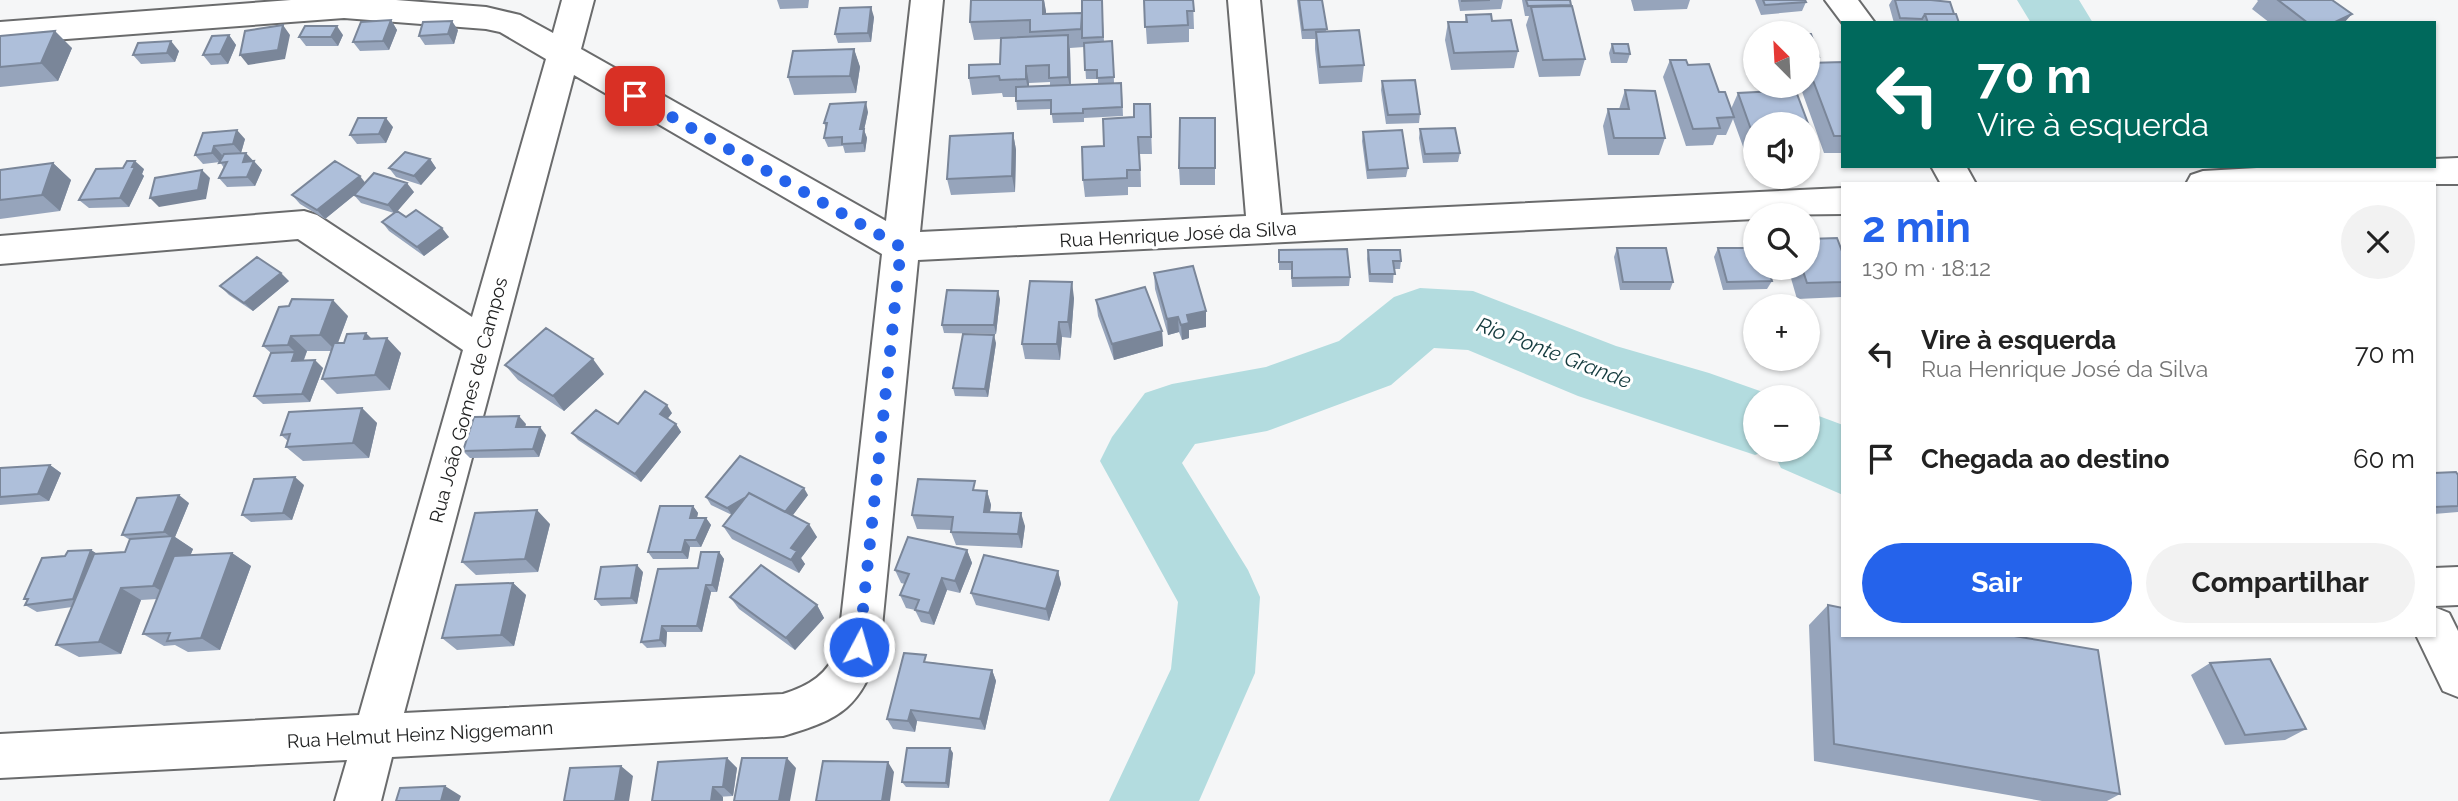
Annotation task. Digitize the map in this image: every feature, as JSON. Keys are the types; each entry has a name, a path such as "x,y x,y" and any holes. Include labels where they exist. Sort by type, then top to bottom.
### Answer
{"street":[{"name":"Rua João Gomes de Campos","path":"358,801 578,0"},
{"path":"0,33 354,7 486,18 509,23 901,247 927,0"},
{"path":"1244,0 1265,229"},
{"path":"1841,0 1857,21"},
{"path":"2241,182 2458,171"},
{"name":"Rua Henrique José da Silva","path":"901,247 1841,201"},
{"path":"0,250 304,225 483,344"},
{"name":"Rua Helmut Heinz Niggemann","path":"0,756 783,715 812,707 835,693 852,672 859,647 901,247"},
{"path":"2436,587 2458,586"},
{"path":"2436,631 2458,676"}],"building":[{"path":"971,0 1043,0 1043,14 1082,13 1081,29 1030,32 1030,20 970,22"},
{"path":"1082,0 1102,0 1103,37 1082,38"},
{"path":"1144,0 1193,0 1194,11 1187,11 1188,25 1145,27"},
{"path":"1299,0 1322,0 1327,29 1303,30"},
{"path":"1526,0 1570,0 1571,5 1528,6"},
{"path":"1763,0 1805,0 1806,2 1765,5"},
{"path":"1895,0 1950,2 1954,14 1925,14 1922,19 1900,18"},
{"path":"2278,0 2332,0 2352,14 2337,21 2305,21"},
{"path":"1572,6 1585,59 1543,60 1531,7"},
{"path":"871,7 868,33 835,34 840,8"},
{"path":"1491,14 1492,21 1511,20 1518,51 1454,53 1448,22 1467,22 1466,15"},
{"path":"1925,14 1956,14 1958,21 1927,21"},
{"path":"391,20 383,41 353,42 361,22"},
{"path":"452,21 448,34 419,36 423,22"},
{"path":"283,25 278,50 240,55 245,31"},
{"path":"305,26 337,26 331,37 299,37"},
{"path":"1359,30 1364,65 1320,67 1316,32"},
{"path":"55,31 41,63 0,67 0,36"},
{"path":"229,35 220,54 203,55 212,36"},
{"path":"1068,35 1068,77 1049,78 1049,65 1026,66 1026,79 1000,80 999,76 969,78 969,65 1000,64 1001,38"},
{"path":"171,41 167,53 133,55 138,43"},
{"path":"1112,41 1114,77 1097,78 1097,70 1085,70 1084,43"},
{"path":"1612,44 1628,44 1630,54 1614,53"},
{"path":"854,49 850,76 788,77 793,51"},
{"path":"1670,60 1686,60 1688,65 1709,64 1719,92 1725,92 1734,117 1717,118 1720,128 1693,129"},
{"path":"1841,62 1841,136 1834,136 1820,98 1820,63"},
{"path":"1415,80 1420,114 1388,115 1382,81"},
{"path":"1121,83 1122,107 1083,109 1083,113 1051,114 1051,100 1016,101 1016,87"},
{"path":"1625,90 1655,91 1665,138 1614,138 1608,109 1629,109"},
{"path":"1738,93 1743,93 1743,98 1798,98 1804,112 1745,112"},
{"path":"866,102 860,129 864,129 862,143 842,144 842,137 824,138 827,123 824,123 830,104"},
{"path":"1134,104 1150,104 1151,137 1138,137 1140,170 1127,170 1127,178 1083,180 1082,147 1104,146 1103,119 1134,117"},
{"path":"358,118 386,118 379,134 350,135"},
{"path":"1180,118 1215,118 1215,168 1179,168"},
{"path":"1455,128 1460,153 1425,154 1420,129"},
{"path":"237,130 233,144 214,146 212,153 195,155 203,133"},
{"path":"1402,130 1408,168 1368,170 1363,132"},
{"path":"1013,133 1012,176 947,179 950,136"},
{"path":"405,152 430,159 414,176 389,168"},
{"path":"246,153 243,162 254,161 247,177 219,178 227,162 219,163 224,154"},
{"path":"127,161 135,161 132,167 135,167 120,198 79,200 96,169 123,168"},
{"path":"335,161 360,176 317,210 292,195"},
{"path":"53,163 42,195 0,200 0,170"},
{"path":"202,170 198,190 150,198 155,178"},
{"path":"374,173 407,183 388,205 354,195"},
{"path":"416,210 442,228 417,247 382,222 397,211 406,217"},
{"path":"1837,238 1841,249 1841,282 1807,283 1806,280 1820,280 1820,239"},
{"path":"1617,248 1666,248 1673,282 1623,282"},
{"path":"1718,248 1743,248 1743,280 1772,281 1727,282"},
{"path":"1347,249 1350,277 1292,278 1292,262 1279,262 1279,250"},
{"path":"1368,250 1400,250 1401,261 1393,261 1395,274 1370,274"},
{"path":"257,257 281,273 244,303 220,286"},
{"path":"1193,266 1206,311 1187,315 1189,323 1181,325 1178,317 1167,319 1154,273"},
{"path":"1030,281 1072,282 1068,322 1059,322 1057,344 1022,344"},
{"path":"1145,287 1162,331 1112,344 1096,300"},
{"path":"947,290 998,291 994,325 942,325"},
{"path":"292,299 333,300 320,335 291,336 288,345 263,346 279,307 289,306"},
{"path":"546,328 593,359 553,396 505,365"},
{"path":"366,333 364,339 387,338 375,375 322,379 334,343 344,343 347,334"},
{"path":"963,334 994,335 985,389 953,388"},
{"path":"295,352 292,361 315,360 302,394 254,396 271,353"},
{"path":"645,391 667,405 660,414 676,424 635,474 572,433 596,410 618,424"},
{"path":"362,408 353,443 286,447 290,434 281,435 289,412"},
{"path":"519,416 516,427 540,427 533,449 463,451 474,417"},
{"path":"740,456 804,488 785,512 749,493 727,508 706,497"},
{"path":"50,465 38,494 0,497 0,468"},
{"path":"2456,472 2458,475 2458,506 2436,507 2436,473"},
{"path":"295,477 283,513 242,515 254,479"},
{"path":"918,479 975,481 973,490 987,491 984,512 1021,513 1018,534 951,532 953,517 912,515"},
{"path":"749,493 809,524 791,548 797,551 791,560 723,526"},
{"path":"179,495 164,532 122,535 137,498"},
{"path":"660,506 693,506 690,518 706,518 696,540 685,540 682,552 648,552"},
{"path":"537,510 525,559 462,562 475,513"},
{"path":"173,536 153,586 121,588 99,642 56,645 94,554 125,552 130,539"},
{"path":"908,537 967,550 955,581 942,578 929,613 915,610 919,600 900,595 909,574 895,570"},
{"path":"91,550 73,599 25,605 28,599 24,599 42,558 65,556 68,551"},
{"path":"701,552 719,552 712,585 706,585 697,626 662,626 660,640 641,642 658,569 698,568"},
{"path":"232,553 201,638 167,641 170,633 143,634 174,556"},
{"path":"984,555 1058,571 1046,609 971,593"},
{"path":"637,565 631,598 595,599 601,567"},
{"path":"761,565 817,605 786,638 730,597"},
{"path":"513,583 501,635 442,638 456,585"},
{"path":"1828,605 1841,608 1841,637 2020,637 2098,650 2120,794 1834,744"},
{"path":"904,653 926,655 924,662 992,670 980,719 911,710 908,721 887,719"},
{"path":"2270,659 2306,729 2245,735 2210,663"},
{"path":"907,748 950,748 946,783 902,782"},
{"path":"727,758 723,787 713,787 711,801 652,801 658,762"},
{"path":"742,758 787,758 779,801 734,801"},
{"path":"823,761 888,762 882,801 816,801"},
{"path":"621,766 615,801 564,801 570,768"},
{"path":"445,786 441,801 396,801 400,788"}],"waterway":[{"name":"Rio Ponte Grande","path":"2048,0 2061,21"},
{"name":"Rio Ponte Grande","path":"1154,801 1213,673 1219,597 1139,461 1172,416 1267,399 1365,363 1420,318 1473,321 1604,374 1743,418"},
{"name":"Rio Ponte Grande","path":"1820,450 1841,460"}],"route":[{"path":"635,96 901,247 859,647"}]}
